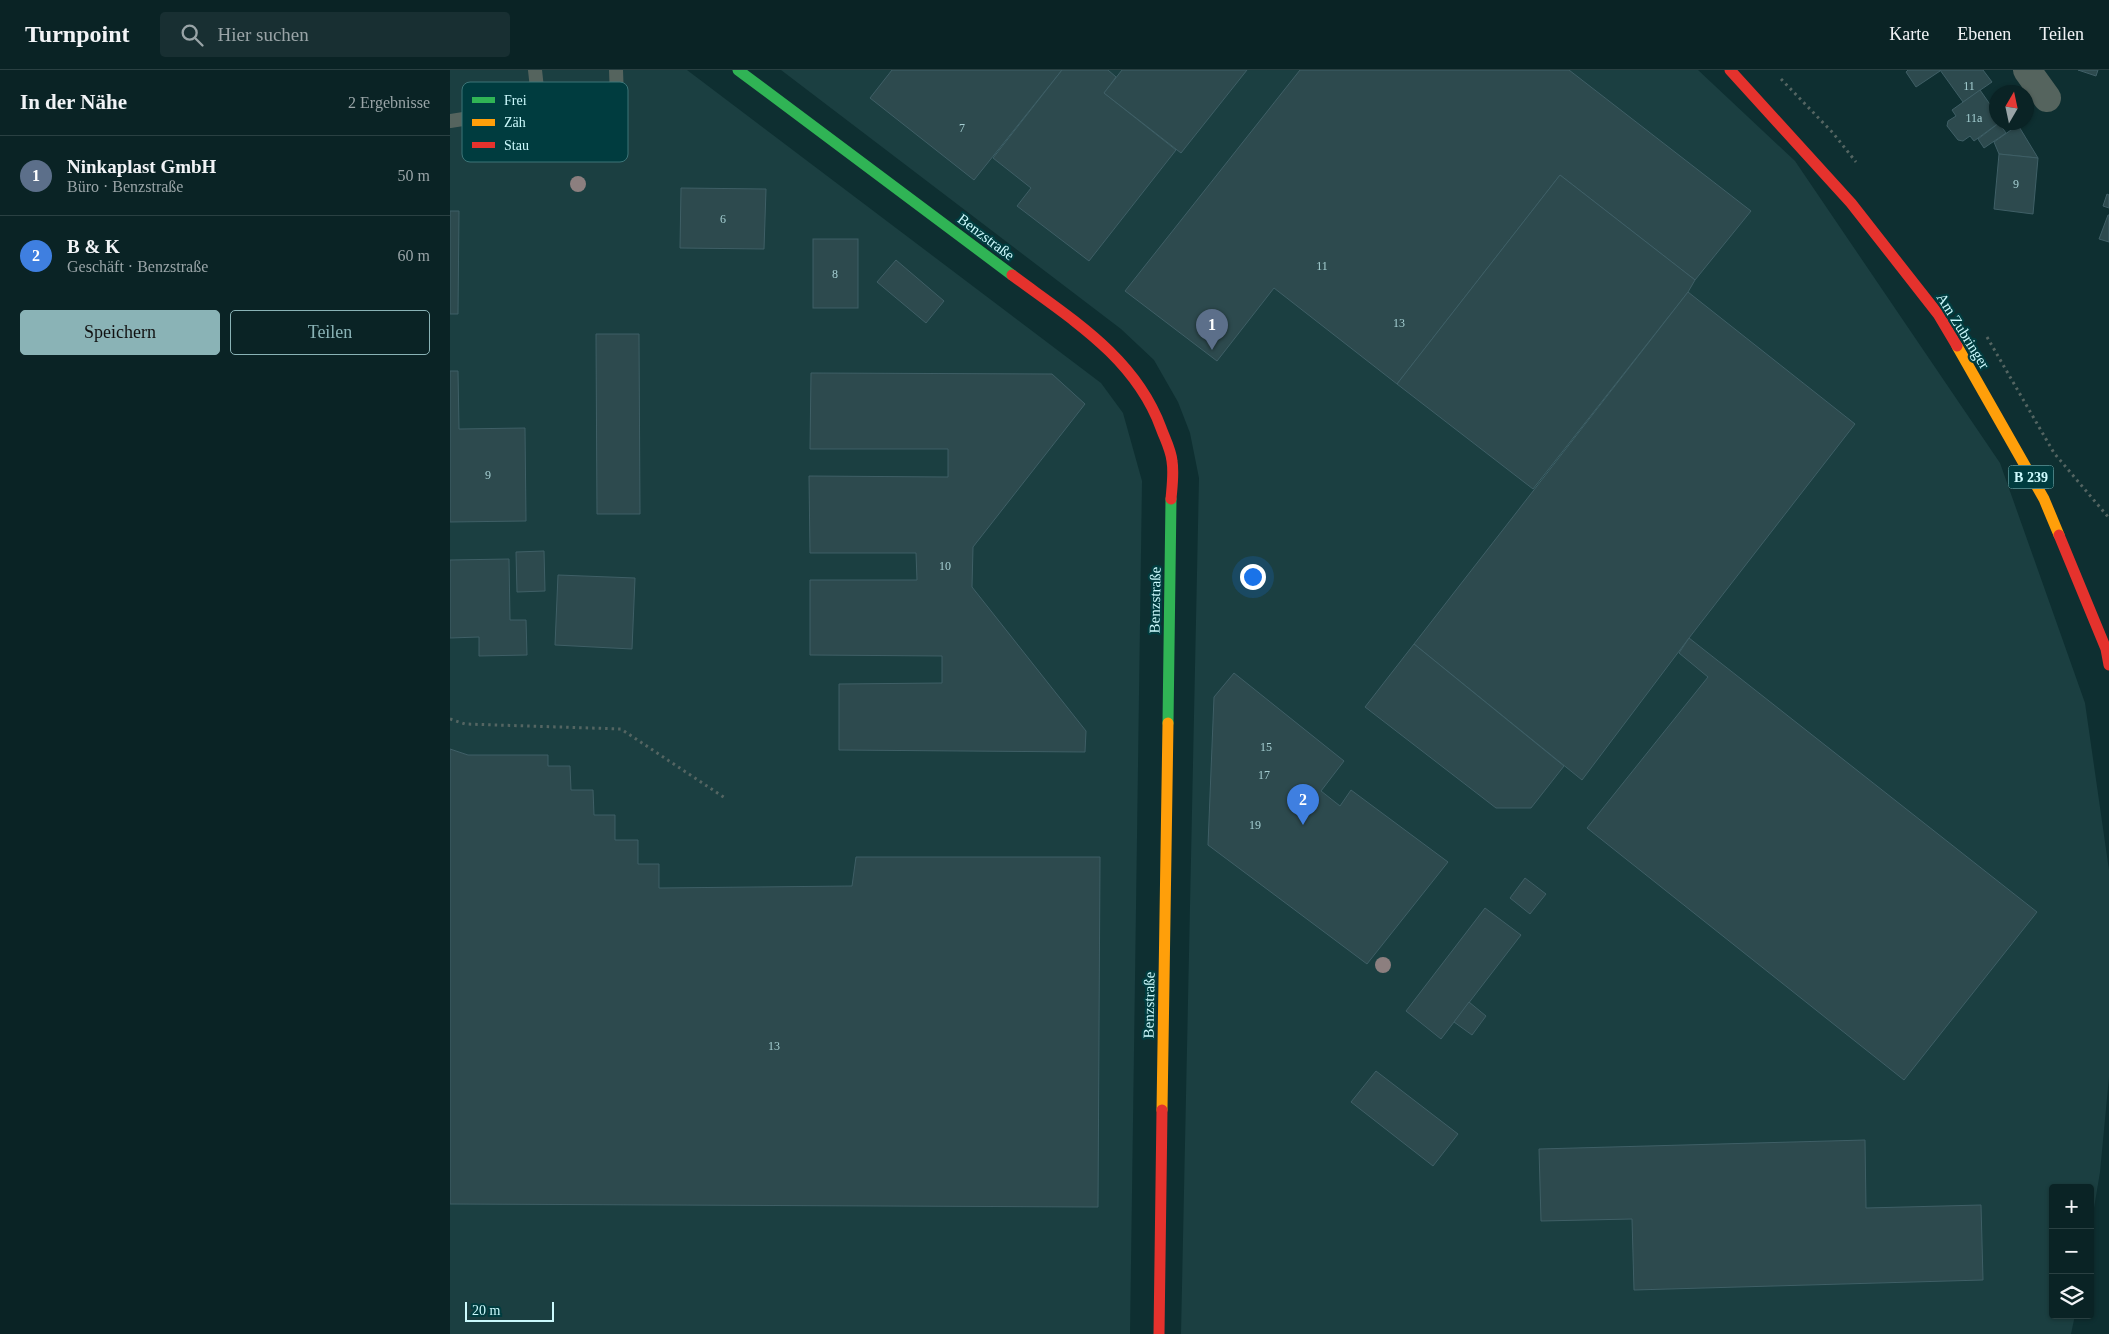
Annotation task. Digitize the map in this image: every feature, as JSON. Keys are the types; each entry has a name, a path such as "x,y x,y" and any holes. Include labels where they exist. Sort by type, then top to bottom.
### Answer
{"street":[{"name":"Benzstraße","path":"738,70 1084,330 1127,369 1150,402 1166,438 1172,462 1159,1334"},
{"name":"Am Zubringer","path":"1730,70 1851,203 1938,314 2044,499 2107,648"},
{"path":"2027,70 2046,98"},
{"name":"B 239","path":"2107,648 2109,665"}],"path":[{"path":"450,719 465,724 621,729 725,798"}],"shaded area":[{"path":"450,70 687,70 1101,383 1123,413 1142,481 1130,1334 450,1334"},
{"path":"781,70 1698,70 1795,161 2000,463 2085,703 2109,870 2109,1077 2100,1172 2094,1208 2094,1184 2049,1184 2049,1319 2074,1319 2071,1334 1181,1334 1199,478 1190,433 1178,402 1154,360 1121,329"}],"building":[{"path":"892,70 1062,70 974,180 870,98"},
{"path":"1062,70 1108,70 1116,77 1104,93 1176,150 1089,261 1017,206 1031,188 993,158"},
{"path":"1122,70 1247,70 1181,153 1104,93"},
{"path":"1300,70 1569,70 1751,211 1695,280 1560,175 1397,384 1274,288 1217,361 1125,291"},
{"path":"1908,70 1940,71 1916,87 1906,72"},
{"path":"1940,70 1983,70 1992,82 1963,102"},
{"path":"2078,70 2098,70 2096,76"},
{"path":"1980,90 1989,103 1989,130 1974,141 1970,136 1963,141 1958,140 1947,126 1948,121 1956,116 1952,110"},
{"path":"1990,130 2004,130 2006,133 1984,148 1978,139"},
{"path":"2011,130 2021,130 2038,158 1999,154 1994,142"},
{"path":"1999,154 2038,158 2033,214 1994,209"},
{"path":"1560,175 1695,280 1688,292 1533,489 1397,384"},
{"path":"681,188 766,189 764,249 680,248"},
{"path":"2107,194 2109,195 2109,208 2103,206"},
{"path":"450,211 459,211 458,314 450,314"},
{"path":"2109,215 2109,242 2099,239"},
{"path":"813,239 858,239 858,308 813,308"},
{"path":"896,260 944,301 926,323 877,282"},
{"path":"1688,292 1855,424 1689,638 1582,780 1414,644"},
{"path":"596,334 639,334 640,514 597,514"},
{"path":"450,371 458,371 459,429 525,428 526,521 450,522"},
{"path":"811,373 1052,374 1085,404 973,547 972,587 1086,731 1085,752 839,750 839,684 942,683 942,656 810,655 810,580 917,580 916,553 810,553 809,476 948,477 948,449 810,449"},
{"path":"544,551 545,591 517,592 516,552"},
{"path":"509,559 510,620 526,620 527,655 479,656 479,637 450,638 450,560"},
{"path":"558,575 635,578 632,649 555,645"},
{"path":"1689,638 2037,912 1904,1080 1587,828 1708,677 1679,653"},
{"path":"1414,644 1564,766 1531,808 1496,808 1365,707"},
{"path":"1234,673 1344,761 1321,791 1340,806 1351,790 1448,862 1367,964 1208,845 1214,697"},
{"path":"450,749 468,755 548,755 548,766 570,766 571,790 593,790 594,815 615,815 615,840 638,840 638,864 659,864 659,888 852,886 856,857 1100,857 1098,1207 450,1204"},
{"path":"1525,878 1546,894 1530,914 1510,898"},
{"path":"1485,908 1521,935 1441,1039 1406,1011"},
{"path":"1469,1002 1486,1016 1472,1035 1454,1022"},
{"path":"1376,1071 1458,1134 1433,1166 1351,1102"},
{"path":"1865,1140 1866,1208 1981,1205 1983,1280 1634,1290 1632,1219 1541,1221 1539,1149"}],"traffic: fast":[{"path":"738,70 1012,275"},
{"path":"1168,723 1171,499"}],"traffic: slow":[{"path":"1957,346 2044,499 2059,535"},
{"path":"1162,1110 1168,723"}],"traffic: jam":[{"path":"1730,70 1851,203 1938,314 1957,346"},
{"path":"1012,275 1057,307 1099,341 1135,380 1150,403 1170,453 1173,470 1171,499"},
{"path":"2059,535 2106,649 2109,665"},
{"path":"1159,1334 1162,1110"}],"place":[{"name":"Ninkaplast GmbH","path":"1212,350"},
{"name":"B & K","path":"1303,825"}]}
